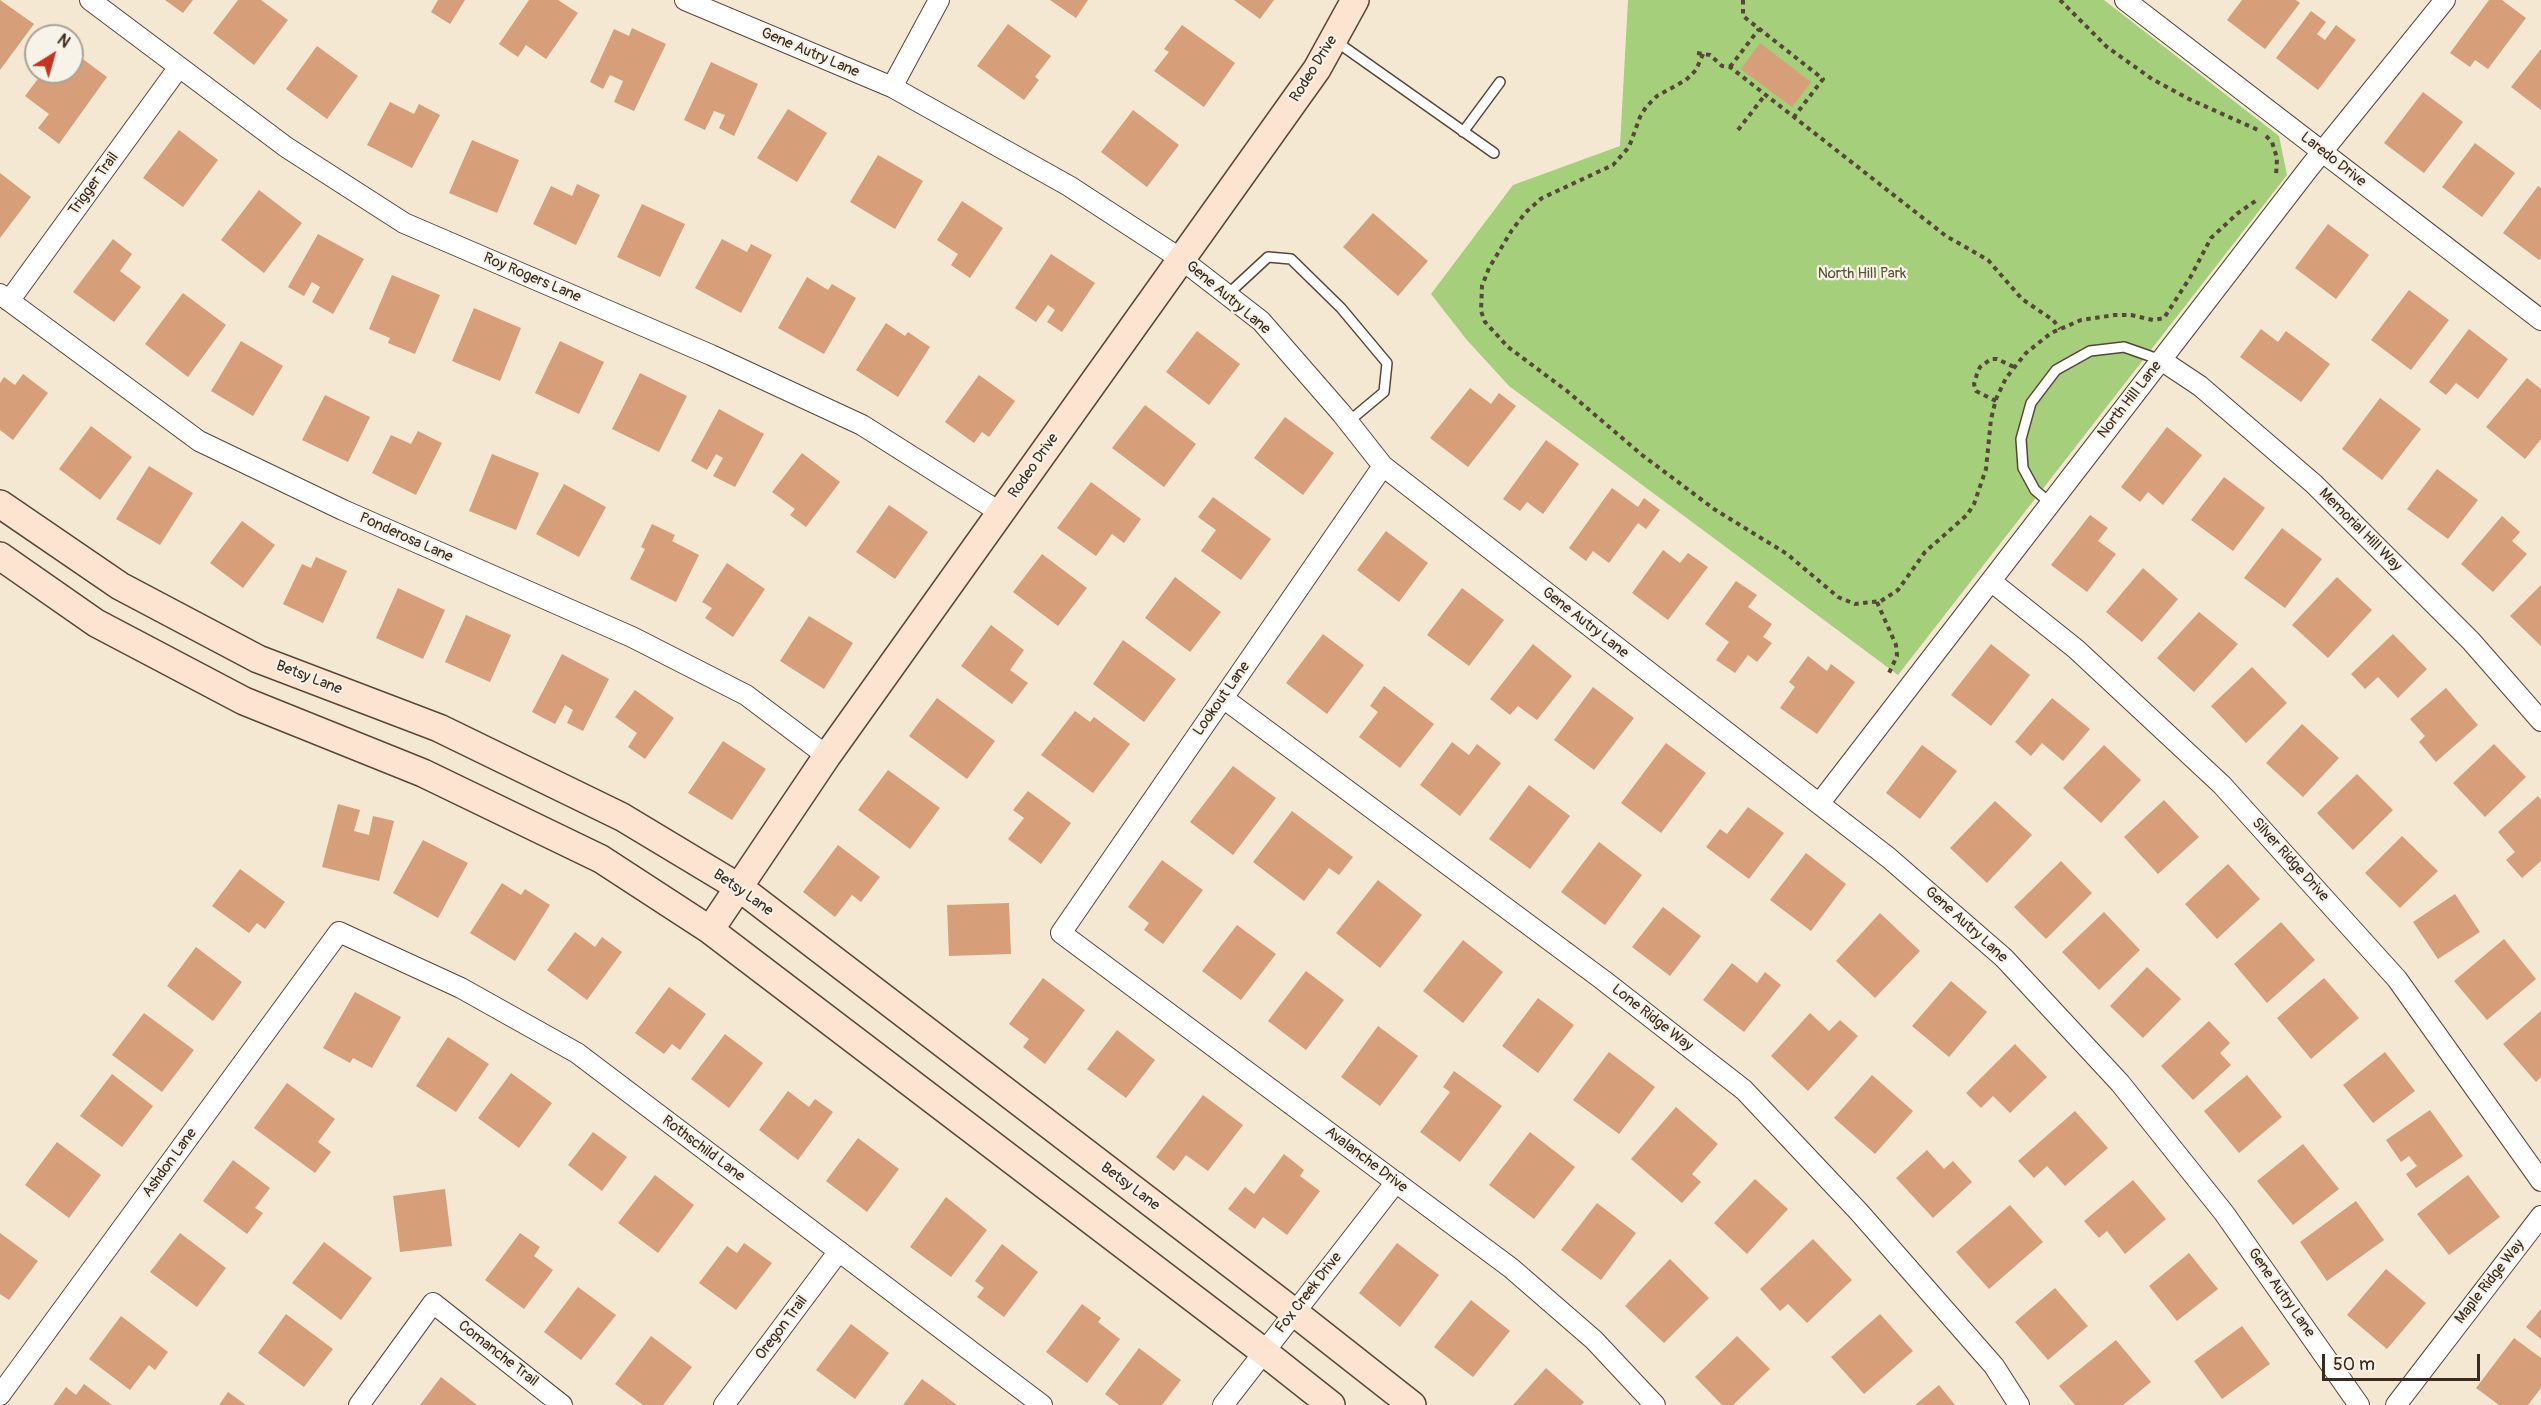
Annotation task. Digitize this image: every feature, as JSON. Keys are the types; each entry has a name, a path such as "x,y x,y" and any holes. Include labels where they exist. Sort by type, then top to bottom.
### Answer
{"main road":[{"name":"Rodeo Drive","path":"711,930 827,756 1317,69 1355,0"},
{"name":"Betsy Lane","path":"0,504 120,586 258,659 440,728 622,817 740,888 1295,1312 1412,1405"},
{"path":"0,556 96,623 244,701 423,773 602,859 711,930 1331,1405"}],"street":[{"name":"Roy Rogers Lane","path":"90,0 286,147 404,223 711,355 862,425 1001,513"},
{"name":"Gene Autry Lane","path":"685,0 892,87 1069,186 1181,260 1261,321 1383,466 1889,858 2004,958 2120,1083 2224,1213 2359,1405"},
{"path":"892,87 939,0"},
{"name":"Laredo Drive","path":"2125,0 2541,320"},
{"name":"North Hill Lane","path":"1820,804 1992,582 2050,502 2323,152 2445,0"},
{"name":"Trigger Trail","path":"4,297 179,67"},
{"name":"Ponderosa Lane","path":"4,297 200,441 342,510 642,642 746,695 827,756"},
{"name":"Memorial Hill Way","path":"2161,360 2200,386 2313,484 2471,641 2541,721"},
{"name":"Lookout Lane","path":"1061,933 1383,466"},
{"name":"Silver Ridge Drive","path":"1992,582 2076,649 2222,785 2397,980 2541,1181"},
{"name":"Lone Ridge Way","path":"1223,698 1603,980 1744,1090 1858,1212 1995,1366 2019,1405"},
{"name":"Rothschild Lane","path":"339,932 461,988 576,1053 1042,1405"},
{"name":"Ashdon Lane","path":"0,1395 339,932"},
{"name":"Avalanche Drive","path":"1061,933 1511,1268 1594,1340 1655,1405"},
{"name":"Fox Creek Drive","path":"1223,1405 1396,1182"},
{"name":"Maple Ridge Way","path":"2396,1405 2541,1216"},
{"name":"Oregon Trail","path":"724,1405 839,1251"},
{"name":"Comanche Trail","path":"359,1405 433,1303 562,1405"}],"lane":[{"path":"1334,39 1494,153"},
{"path":"1463,132 1500,82"},
{"path":"1227,295 1268,257 1291,258 1341,308 1387,363 1384,392 1348,422"},
{"path":"2050,502 2035,490 2023,468 2021,438 2031,403 2056,370 2090,351 2124,347 2161,360"}],"path":[{"path":"1743,0 1743,16 1823,79 1794,117"},
{"path":"2060,0 2107,47 2152,79 2189,99 2261,131 2272,142 2277,158 2278,170 2275,181"},
{"path":"1730,67 1759,29"},
{"path":"1697,53 1710,55 1722,66 1730,67 1946,236 1988,260 2022,299 2053,320 2060,329"},
{"path":"1703,54 1696,70 1686,80 1657,96 1646,107 1623,156 1602,171 1542,198 1526,212 1489,268 1482,285 1480,311 1485,322 1508,347 1567,391 1676,481 1714,509 1787,554 1838,597 1855,604 1877,602 1898,590 1925,552 1967,515 1974,504 1986,469 1995,401 2014,367 2039,341 2060,329 2097,316 2131,315 2160,321 2191,276 2211,238 2238,213 2263,196"},
{"path":"1738,130 1765,95"},
{"path":"1995,401 1976,392 1974,384 1980,367 1991,359 1997,359 2014,367"},
{"path":"1877,602 1896,645 1897,656 1889,674"}],"green space":[{"name":"North Hill Park","path":"1628,0 2104,0 2279,136 2287,175 1898,675 1509,386 1466,339 1431,294 1513,185 1620,146"}],"building":[{"path":"0,0 34,24 24,24 24,38 0,70"},
{"path":"165,0 193,0 183,13"},
{"path":"238,0 261,0 288,20 254,65 213,33"},
{"path":"438,0 465,0 450,24 431,12"},
{"path":"529,0 558,0 578,13 546,59 526,45 518,57 499,44"},
{"path":"1050,0 1088,0 1076,18"},
{"path":"1234,0 1274,0 1260,19"},
{"path":"2242,0 2296,0 2300,3 2265,49 2227,20"},
{"path":"2489,0 2502,0 2526,18 2488,69 2475,60 2470,67 2450,53"},
{"path":"2311,11 2326,22 2317,34 2325,40 2336,25 2356,40 2318,90 2276,58"},
{"path":"1008,24 1051,56 1035,77 1039,80 1024,100 977,66"},
{"path":"1182,25 1235,63 1204,107 1154,71 1169,52 1164,49"},
{"path":"632,28 666,44 634,111 614,102 623,81 610,75 603,89 590,82 614,29 629,36"},
{"path":"1760,43 1811,82 1792,107 1741,69"},
{"path":"317,46 358,76 327,119 286,89"},
{"path":"2541,49 2541,110 2511,87"},
{"path":"84,60 107,77 59,144 38,128 49,114 25,96 34,84 84,84"},
{"path":"711,62 758,84 734,136 719,128 725,115 714,111 705,130 684,120"},
{"path":"2423,92 2463,122 2424,173 2384,143"},
{"path":"390,102 414,114 419,104 440,115 412,168 367,145"},
{"path":"788,109 827,133 797,182 757,158"},
{"path":"1133,110 1179,145 1147,187 1101,152"},
{"path":"179,130 218,160 183,207 143,178"},
{"path":"472,140 519,160 497,213 449,193"},
{"path":"2475,143 2515,173 2482,217 2442,187"},
{"path":"878,155 923,181 895,229 850,202"},
{"path":"0,173 31,197 0,238"},
{"path":"577,184 600,195 576,245 533,224 551,186 572,196"},
{"path":"2538,186 2541,188 2541,258 2539,260 2503,233"},
{"path":"259,190 302,223 264,273 221,240"},
{"path":"962,201 1003,228 970,278 951,265 958,254 937,240"},
{"path":"642,204 685,224 660,277 617,257"},
{"path":"1373,213 1428,261 1398,296 1343,247"},
{"path":"2328,224 2369,255 2336,299 2295,268"},
{"path":"318,234 364,259 333,314 312,302 320,287 312,282 304,296 288,287"},
{"path":"113,239 132,254 120,271 141,287 114,322 73,292"},
{"path":"722,239 747,252 751,244 772,255 741,313 695,288"},
{"path":"1051,254 1095,283 1062,332 1047,322 1055,310 1048,305 1036,322 1015,308"},
{"path":"392,275 440,295 415,354 388,343 390,338 369,329"},
{"path":"807,277 828,290 832,284 856,298 824,354 778,328"},
{"path":"2409,290 2449,320 2411,370 2371,340"},
{"path":"183,293 226,325 188,377 145,344"},
{"path":"474,308 521,328 500,381 452,361"},
{"path":"886,323 905,336 908,332 930,347 898,397 856,370"},
{"path":"2261,329 2278,342 2286,331 2330,364 2301,402 2240,357"},
{"path":"2469,329 2508,359 2478,399 2456,383 2446,395 2429,382"},
{"path":"1197,331 1240,364 1209,405 1166,372"},
{"path":"241,341 283,366 253,416 211,391"},
{"path":"560,341 604,362 579,414 535,393"},
{"path":"640,373 687,396 659,452 612,429"},
{"path":"23,374 48,393 13,440 0,430 0,383 4,377 15,385"},
{"path":"979,375 1015,401 989,437 982,432 974,443 945,422"},
{"path":"2527,378 2541,389 2541,439 2525,459 2486,427"},
{"path":"1470,388 1491,404 1499,393 1516,406 1468,467 1430,438"},
{"path":"325,395 370,417 348,462 302,440"},
{"path":"2380,398 2421,429 2382,480 2342,449"},
{"path":"1145,405 1196,444 1164,487 1112,448"},
{"path":"719,409 764,434 735,487 713,476 723,458 716,454 707,470 691,461"},
{"path":"1285,417 1334,453 1303,495 1254,458"},
{"path":"91,426 132,457 100,500 59,469"},
{"path":"2167,427 2202,455 2163,505 2148,492 2140,502 2121,487"},
{"path":"418,431 442,443 416,495 372,473 391,435 411,444"},
{"path":"1546,440 1579,464 1543,514 1527,502 1520,511 1503,499"},
{"path":"802,453 840,482 806,527 790,515 795,509 772,492"},
{"path":"492,454 539,473 516,530 469,511"},
{"path":"149,466 193,493 160,545 116,519"},
{"path":"2437,469 2478,500 2448,539 2407,509"},
{"path":"2224,477 2265,508 2233,551 2191,520"},
{"path":"1091,482 1141,519 1124,543 1112,534 1096,556 1057,528"},
{"path":"564,484 606,507 579,557 536,534"},
{"path":"1612,488 1638,507 1644,498 1660,510 1646,529 1638,523 1609,563 1593,551 1586,561 1569,548"},
{"path":"1213,497 1271,539 1241,580 1201,551 1216,530 1198,517"},
{"path":"889,505 928,532 895,579 856,552"},
{"path":"2090,515 2108,528 2098,541 2116,554 2087,592 2051,565"},
{"path":"2502,516 2520,532 2512,541 2527,554 2493,592 2461,564"},
{"path":"242,521 275,545 243,588 210,563"},
{"path":"652,524 675,535 672,541 699,555 676,602 630,579 645,549 641,547"},
{"path":"2282,528 2322,559 2285,608 2244,578"},
{"path":"1386,531 1428,563 1399,602 1357,570"},
{"path":"1663,550 1680,563 1688,553 1708,567 1668,620 1632,593"},
{"path":"1042,554 1087,588 1058,626 1013,592"},
{"path":"316,557 347,571 323,623 283,604 302,564 311,568"},
{"path":"727,563 765,589 733,637 705,618 712,608 702,602"},
{"path":"2143,568 2178,599 2142,642 2106,612"},
{"path":"1175,577 1221,612 1190,652 1145,618"},
{"path":"2337,577 2372,610 2328,658 2292,625"},
{"path":"1736,581 1757,595 1748,607 1772,624 1763,637 1772,643 1757,662 1748,655 1735,673 1716,660 1729,642 1705,624"},
{"path":"2541,585 2541,646 2510,616"},
{"path":"398,588 445,610 423,659 376,638"},
{"path":"1462,588 1504,620 1469,666 1427,635"},
{"path":"2199,612 2238,644 2194,692 2157,658"},
{"path":"466,615 511,635 490,682 445,662"},
{"path":"809,616 853,643 824,689 780,661"},
{"path":"991,625 1024,650 1010,670 1028,683 1012,704 961,666"},
{"path":"1323,634 1364,665 1327,714 1286,683"},
{"path":"2393,634 2427,669 2398,698 2378,677 2365,689 2351,674"},
{"path":"1123,640 1176,679 1144,722 1093,684"},
{"path":"1533,644 1572,676 1537,720 1518,706 1510,715 1490,699"},
{"path":"1991,644 2030,675 1991,726 1951,695"},
{"path":"562,654 609,679 583,731 567,723 573,710 565,705 555,724 532,712"},
{"path":"1808,656 1827,671 1831,664 1855,682 1817,734 1780,708 1795,687 1789,682"},
{"path":"2252,667 2287,703 2246,743 2211,706"},
{"path":"1384,686 1434,724 1400,768 1359,737 1378,712 1370,706"},
{"path":"1593,687 1634,718 1594,770 1554,740"},
{"path":"2446,688 2478,725 2436,762 2419,742 2425,736 2410,719"},
{"path":"635,690 674,718 645,759 628,747 637,733 615,717"},
{"path":"937,698 995,741 967,779 909,736"},
{"path":"2052,698 2090,729 2063,761 2042,743 2031,756 2015,742"},
{"path":"1075,711 1090,722 1094,717 1130,744 1093,793 1041,755"},
{"path":"2302,724 2339,758 2303,797 2266,763"},
{"path":"723,741 766,769 732,820 688,793"},
{"path":"1452,742 1469,755 1477,744 1501,763 1460,816 1420,785"},
{"path":"1666,743 1706,773 1661,833 1621,803"},
{"path":"2494,744 2526,777 2485,817 2453,783"},
{"path":"1922,745 1957,771 1920,819 1886,793"},
{"path":"2104,745 2141,780 2101,823 2063,788"},
{"path":"1233,766 1276,798 1233,855 1190,822"},
{"path":"888,770 940,808 910,849 858,810"},
{"path":"2357,774 2393,810 2353,850 2317,813"},
{"path":"1529,785 1570,816 1530,869 1489,839"},
{"path":"1028,791 1071,823 1041,864 1008,839 1024,818 1013,810"},
{"path":"2538,796 2541,800 2541,861 2522,878 2506,860 2515,852 2498,832"},
{"path":"2164,800 2199,837 2158,874 2124,837"},
{"path":"1995,801 2032,835 1987,883 1950,848"},
{"path":"338,804 360,810 354,831 369,835 373,816 394,821 379,881 322,867"},
{"path":"1748,807 1784,833 1749,879 1706,847 1720,829 1727,834"},
{"path":"1292,811 1353,857 1339,875 1329,868 1304,901 1253,862"},
{"path":"2402,836 2438,871 2400,908 2365,873"},
{"path":"423,840 468,863 438,918 393,893"},
{"path":"1599,842 1642,875 1605,925 1561,892"},
{"path":"838,845 880,877 861,902 852,895 835,917 803,892"},
{"path":"1806,853 1846,884 1811,931 1770,900"},
{"path":"1162,860 1203,890 1163,944 1144,930 1149,923 1128,907"},
{"path":"2061,861 2092,893 2046,939 2014,907"},
{"path":"2228,864 2260,899 2217,939 2185,904"},
{"path":"240,869 285,902 265,929 257,923 249,933 212,906"},
{"path":"1378,880 1422,915 1380,968 1336,933"},
{"path":"502,883 521,895 525,889 550,905 515,961 470,933"},
{"path":"2455,894 2480,932 2438,959 2413,922"},
{"path":"1009,903 1011,954 949,956 947,905"},
{"path":"1663,907 1701,936 1670,976 1632,947"},
{"path":"2104,912 2140,950 2099,990 2062,952"},
{"path":"1880,913 1920,951 1875,998 1836,961"},
{"path":"2281,922 2315,960 2267,1003 2234,964"},
{"path":"1237,925 1276,954 1241,1000 1202,971"},
{"path":"575,932 595,947 602,937 622,952 587,1000 547,970"},
{"path":"2504,939 2536,979 2487,1020 2454,981"},
{"path":"1463,940 1503,972 1463,1023 1423,991"},
{"path":"196,947 242,982 213,1021 167,986"},
{"path":"1732,963 1757,983 1765,972 1781,985 1744,1032 1703,1000"},
{"path":"2147,967 2181,999 2143,1038 2110,1006"},
{"path":"1306,971 1344,1000 1306,1050 1268,1021"},
{"path":"1043,978 1085,1010 1045,1064 1023,1047 1029,1039 1009,1024"},
{"path":"2324,978 2359,1018 2311,1059 2277,1018"},
{"path":"1951,981 1987,1012 1949,1057 1912,1026"},
{"path":"669,987 706,1014 680,1050 672,1044 664,1054 635,1033"},
{"path":"355,992 401,1017 372,1068 353,1058 350,1063 323,1048"},
{"path":"1538,998 1574,1025 1538,1073 1502,1046"},
{"path":"2541,1011 2541,1077 2536,1082 2503,1044"},
{"path":"144,1013 194,1050 162,1092 112,1055"},
{"path":"1810,1013 1829,1031 1840,1020 1858,1036 1808,1091 1771,1056"},
{"path":"2209,1021 2230,1043 2220,1053 2231,1065 2193,1100 2161,1066"},
{"path":"1378,1026 1418,1056 1380,1106 1341,1077"},
{"path":"1117,1030 1155,1060 1126,1098 1087,1069"},
{"path":"725,1034 763,1063 729,1108 691,1079"},
{"path":"448,1037 489,1064 456,1112 416,1086"},
{"path":"2015,1044 2047,1077 2010,1113 1993,1096 1981,1108 1966,1093"},
{"path":"1609,1052 1655,1087 1619,1134 1573,1100"},
{"path":"2385,1052 2415,1091 2373,1123 2343,1085"},
{"path":"1454,1071 1502,1106 1460,1162 1420,1132 1450,1092 1443,1087"},
{"path":"511,1073 552,1103 519,1148 478,1118"},
{"path":"112,1074 153,1106 122,1147 80,1116"},
{"path":"1872,1075 1913,1111 1875,1154 1834,1118"},
{"path":"2247,1075 2282,1117 2239,1153 2204,1111"},
{"path":"287,1083 335,1119 318,1142 331,1152 315,1173 254,1128"},
{"path":"788,1091 809,1107 815,1099 833,1112 798,1160 759,1130"},
{"path":"1203,1095 1243,1125 1208,1171 1186,1155 1174,1171 1156,1157"},
{"path":"1676,1107 1718,1144 1692,1174 1701,1182 1682,1203 1631,1159"},
{"path":"2430,1110 2463,1156 2416,1188 2406,1174 2417,1166 2409,1156 2401,1162 2386,1140"},
{"path":"2075,1111 2108,1148 2065,1186 2047,1166 2034,1178 2018,1161"},
{"path":"593,1132 627,1157 602,1191 568,1165"},
{"path":"1530,1132 1575,1167 1534,1219 1489,1185"},
{"path":"858,1138 899,1169 867,1212 826,1181"},
{"path":"57,1142 101,1175 69,1218 25,1185"},
{"path":"2303,1144 2339,1189 2293,1225 2257,1181"},
{"path":"1927,1150 1944,1169 1953,1161 1972,1182 1933,1218 1896,1178"},
{"path":"1284,1154 1304,1170 1300,1176 1320,1191 1287,1235 1263,1217 1255,1229 1228,1209 1245,1187 1254,1194"},
{"path":"233,1160 270,1188 255,1208 263,1213 247,1234 203,1201"},
{"path":"655,1175 694,1205 658,1253 618,1223"},
{"path":"2468,1175 2500,1217 2449,1255 2417,1214"},
{"path":"1755,1179 1788,1209 1747,1254 1714,1223"},
{"path":"2133,1180 2166,1219 2125,1254 2107,1231 2099,1238 2084,1221"},
{"path":"445,1189 452,1246 400,1252 393,1196"},
{"path":"946,1197 987,1230 951,1277 910,1247"},
{"path":"2356,1201 2384,1240 2327,1281 2300,1242"},
{"path":"1597,1203 1636,1233 1601,1280 1561,1250"},
{"path":"2010,1205 2043,1242 1989,1289 1956,1252"},
{"path":"0,1233 38,1261 9,1300 0,1294"},
{"path":"180,1233 226,1268 197,1307 150,1272"},
{"path":"520,1233 540,1247 534,1256 553,1270 524,1309 485,1280"},
{"path":"1813,1239 1852,1280 1807,1323 1788,1304 1780,1311 1760,1289"},
{"path":"324,1242 372,1278 341,1320 292,1283"},
{"path":"744,1243 772,1263 736,1310 699,1283 727,1246 737,1253"},
{"path":"1397,1243 1439,1275 1400,1327 1359,1293"},
{"path":"1002,1244 1038,1272 1004,1317 977,1297 984,1288 975,1281"},
{"path":"2189,1253 2218,1289 2177,1321 2149,1286"},
{"path":"1670,1259 1709,1298 1664,1343 1625,1306"},
{"path":"2386,1269 2426,1303 2387,1349 2347,1315"},
{"path":"578,1287 616,1315 581,1360 544,1332"},
{"path":"2055,1288 2088,1326 2048,1360 2015,1322"},
{"path":"1471,1300 1510,1331 1473,1377 1434,1347"},
{"path":"1082,1304 1101,1318 1098,1322 1120,1339 1087,1383 1046,1352"},
{"path":"2541,1309 2541,1339 2526,1327"},
{"path":"286,1314 333,1349 304,1387 258,1353"},
{"path":"1880,1314 1913,1351 1864,1394 1831,1357"},
{"path":"121,1316 168,1352 155,1370 149,1365 130,1390 89,1359"},
{"path":"851,1324 889,1353 855,1399 816,1370"},
{"path":"2242,1326 2270,1364 2222,1399 2194,1361"},
{"path":"651,1336 692,1367 663,1405 643,1405 615,1384"},
{"path":"1737,1336 1770,1369 1733,1405 1722,1405 1695,1377"},
{"path":"2514,1338 2541,1358 2541,1388 2528,1405 2499,1405 2476,1388"},
{"path":"2116,1340 2151,1382 2123,1405 2075,1405 2059,1386"},
{"path":"1139,1348 1181,1380 1162,1405 1119,1405 1105,1394"},
{"path":"1546,1368 1584,1402 1581,1405 1513,1405"},
{"path":"441,1377 477,1405 420,1405"},
{"path":"922,1379 957,1405 903,1405"},
{"path":"84,1384 112,1405 53,1405 66,1387 76,1395"},
{"path":"1939,1385 1955,1405 1915,1405"},
{"path":"228,1392 246,1405 219,1405"}]}
